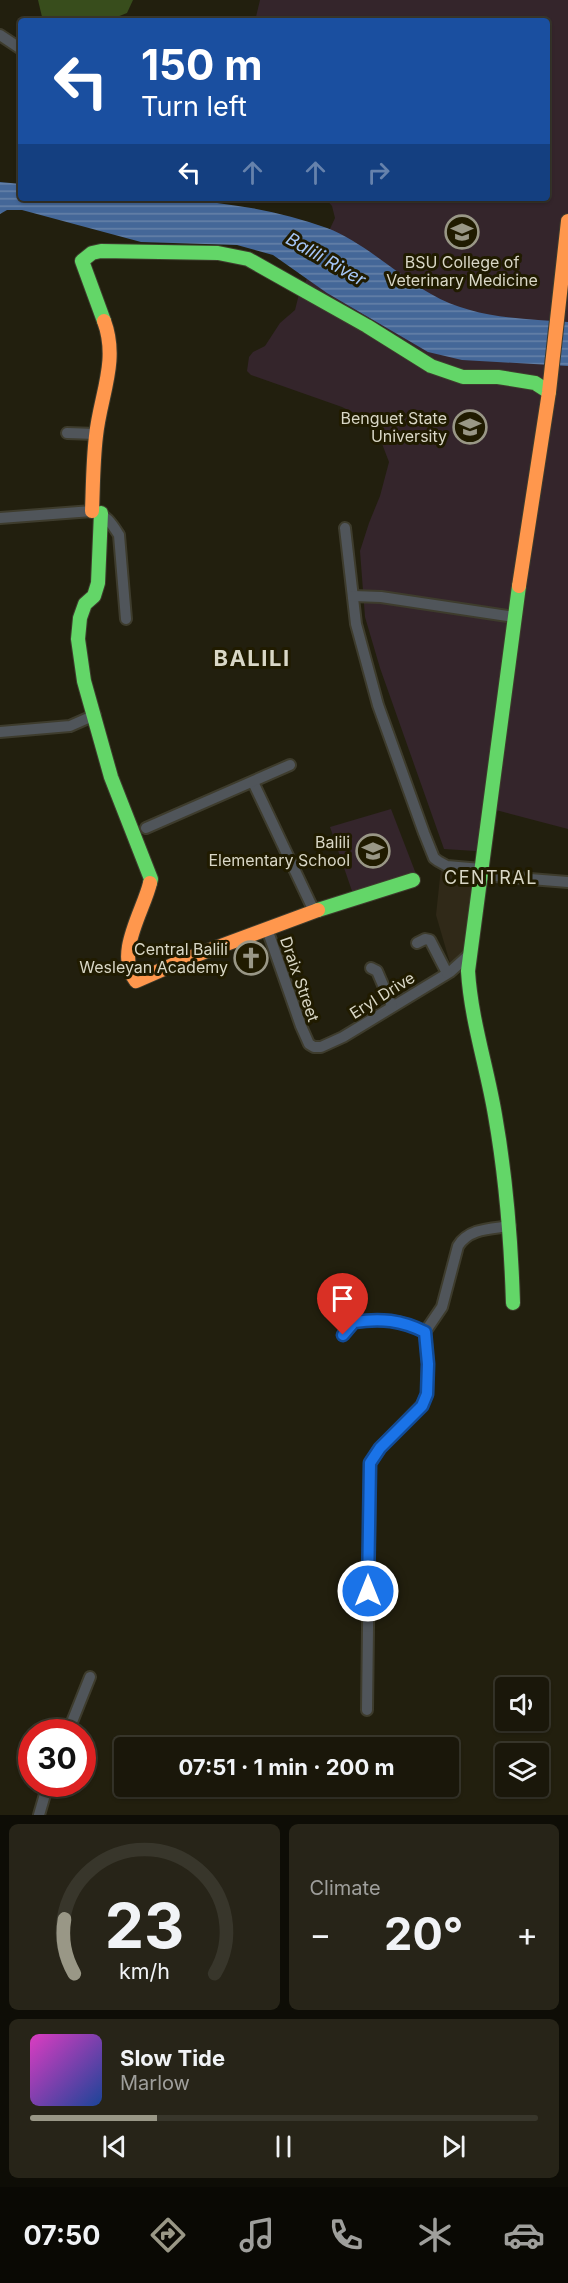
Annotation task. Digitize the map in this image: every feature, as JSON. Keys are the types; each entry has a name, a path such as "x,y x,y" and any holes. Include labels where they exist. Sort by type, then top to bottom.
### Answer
{"street":[{"path":"0,34 18,47"},
{"path":"513,1303 510,1226 491,1090 470,997 468,971 514,617 550,387 568,221"},
{"path":"413,880 314,911 191,957 142,979 131,975 129,966 131,933 147,897 151,879 111,777 84,681 78,639 80,618 85,604 94,596 98,583 96,434 108,378 110,337 82,261 92,253 101,251 218,253 248,260 367,326 431,366 463,377 498,377 550,387"},
{"path":"67,434 96,434"},
{"path":"0,519 96,512 112,524 118,535 126,619"},
{"path":"345,528 356,624 378,705 418,820 434,858 447,866 568,882"},
{"path":"353,596 381,597 514,617"},
{"path":"0,732 70,726 95,715"},
{"path":"146,828 290,765"},
{"path":"253,782 314,911"},
{"name":"Draix Street","path":"267,929 306,1038"},
{"path":"417,943 425,939 430,940 447,973"},
{"name":"Eryl Drive","path":"306,1038 314,1047 321,1047 343,1037 447,973 471,953"},
{"path":"371,968 377,971 392,1006"},
{"path":"367,1710 369,1471 374,1455 422,1406 427,1394 428,1364 425,1332 442,1307 458,1246 471,1232 510,1226"},
{"path":"343,1335 354,1322 382,1319 401,1321 425,1332"},
{"path":"73,1719 90,1677"},
{"path":"39,1815 44,1797"}],"shaded area":[{"name":"Benguet State University","path":"260,0 568,0 568,829 496,810 491,852 444,849 380,668 365,617 360,551 380,496 389,462 379,436 364,418 342,407 251,375 247,371 249,357 253,352 265,346 280,323 295,310 298,298 335,218 332,206 328,201 550,201 550,18 256,18"},
{"name":"Balili Elementary School","path":"391,809 416,874 353,894 330,827"},
{"path":"441,868 476,871 469,949 450,963 436,915"}],"green space":[{"path":"38,0 133,0 127,13 114,18 42,18"}],"water":[{"name":"Balili River","path":"0,182 18,184 18,201 189,201 252,208 290,216 341,234 418,286 447,302 480,313 498,316 568,322 568,366 462,360 428,352 327,293 273,255 237,245 141,242 22,210 7,210 0,214"}],"traffic: fast":[{"path":"104,321 82,261 92,253 101,251 218,253 248,259 367,326 431,366 463,377 498,377 535,383 549,392"},
{"path":"101,513 98,583 94,596 85,604 80,618 78,639 84,681 111,777 151,879 150,883"},
{"path":"513,1303 509,1232 499,1138 472,1007 468,971 519,586"},
{"path":"318,910 413,880"}],"traffic: slow":[{"path":"519,586 549,392 568,221"},
{"path":"92,511 96,436 110,350 104,321"},
{"path":"150,883 129,945 130,970 136,981 191,957 318,910"}],"place":[{"name":"BSU College of Veterinary Medicine","path":"462,232"},
{"name":"Benguet State University","path":"470,427"},
{"name":"Balili Elementary School","path":"373,851"},
{"name":"Central Balili Wesleyan Academy","path":"251,958"}],"district":[{"name":"BALILI","path":"252,658"},
{"name":"CENTRAL","path":"491,877"}],"route":[{"path":"343,1335 354,1322 382,1319 401,1321 425,1332 428,1385 422,1406 380,1448 370,1463 368,1591"}]}
